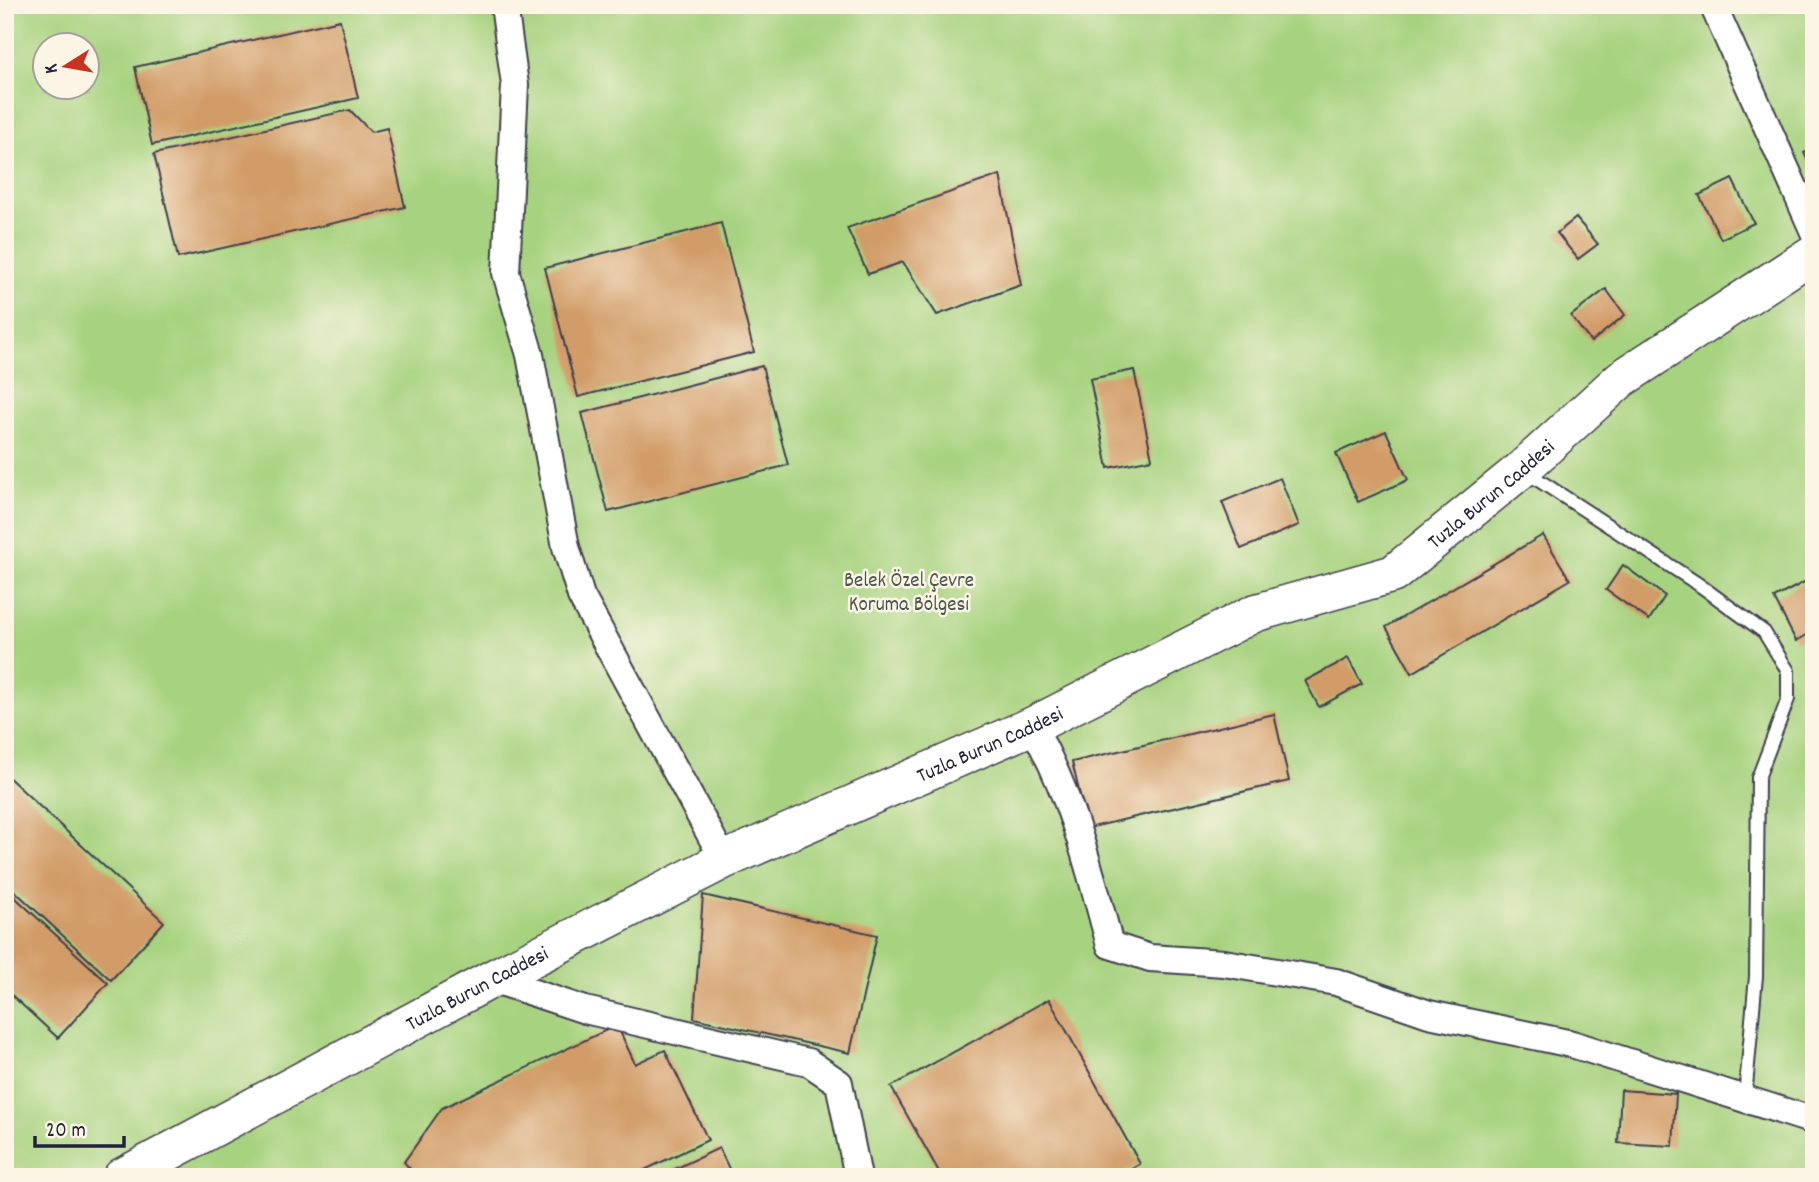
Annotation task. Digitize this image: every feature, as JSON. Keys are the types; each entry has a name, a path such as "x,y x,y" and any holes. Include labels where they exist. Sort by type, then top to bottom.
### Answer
{"main road":[{"name":"Tuzla Burun Caddesi","path":"122,1177 492,979 724,860 1032,726 1255,613 1394,574 1522,469 1621,379 1814,253"}],"street":[{"path":"504,5 514,85 506,273 530,355 566,547 581,596 724,860"},
{"path":"1713,5 1814,232"},
{"path":"1032,726 1045,749 1086,856 1110,945 1150,958 1224,963 1336,982 1429,1014 1572,1044 1814,1121"},
{"path":"492,979 585,1010 808,1062 839,1083 858,1177"}],"lane":[{"path":"1522,469 1698,584 1764,632 1788,671 1788,699 1758,778 1756,976 1745,1098"}],"green space":[{"name":"Belek Özel Çevre Koruma Bölgesi","path":"5,5 1814,5 1814,1177 5,1177"}],"building":[{"path":"340,20 358,98 152,145 135,67"},
{"path":"350,110 371,132 387,128 405,207 178,258 154,154"},
{"path":"1814,148 1814,173 1804,153"},
{"path":"1000,175 1021,285 937,315 903,262 868,274 847,228"},
{"path":"1732,179 1754,223 1721,239 1699,195"},
{"path":"1576,218 1598,244 1578,259 1557,233"},
{"path":"721,223 754,352 578,397 545,268"},
{"path":"1606,289 1625,315 1591,342 1571,316"},
{"path":"762,366 788,465 608,512 582,413"},
{"path":"1134,370 1152,459 1108,468 1090,379"},
{"path":"1386,431 1408,480 1358,502 1336,453"},
{"path":"1280,478 1299,525 1241,549 1222,502"},
{"path":"1543,535 1570,580 1412,673 1386,627"},
{"path":"1623,565 1665,596 1649,620 1606,590"},
{"path":"1814,577 1814,631 1796,641 1774,598"},
{"path":"1348,658 1362,684 1319,707 1305,681"},
{"path":"1274,714 1289,781 1088,828 1072,762"},
{"path":"5,774 164,922 111,980 5,882"},
{"path":"5,888 108,983 58,1038 5,989"},
{"path":"703,895 877,935 850,1053 694,1018"},
{"path":"1049,999 1140,1164 1118,1177 942,1177 891,1087"},
{"path":"617,1025 635,1064 665,1050 708,1140 630,1177 417,1177 404,1162 442,1108"},
{"path":"1621,1090 1676,1094 1673,1146 1618,1143"},
{"path":"719,1148 733,1177 658,1177"}]}
